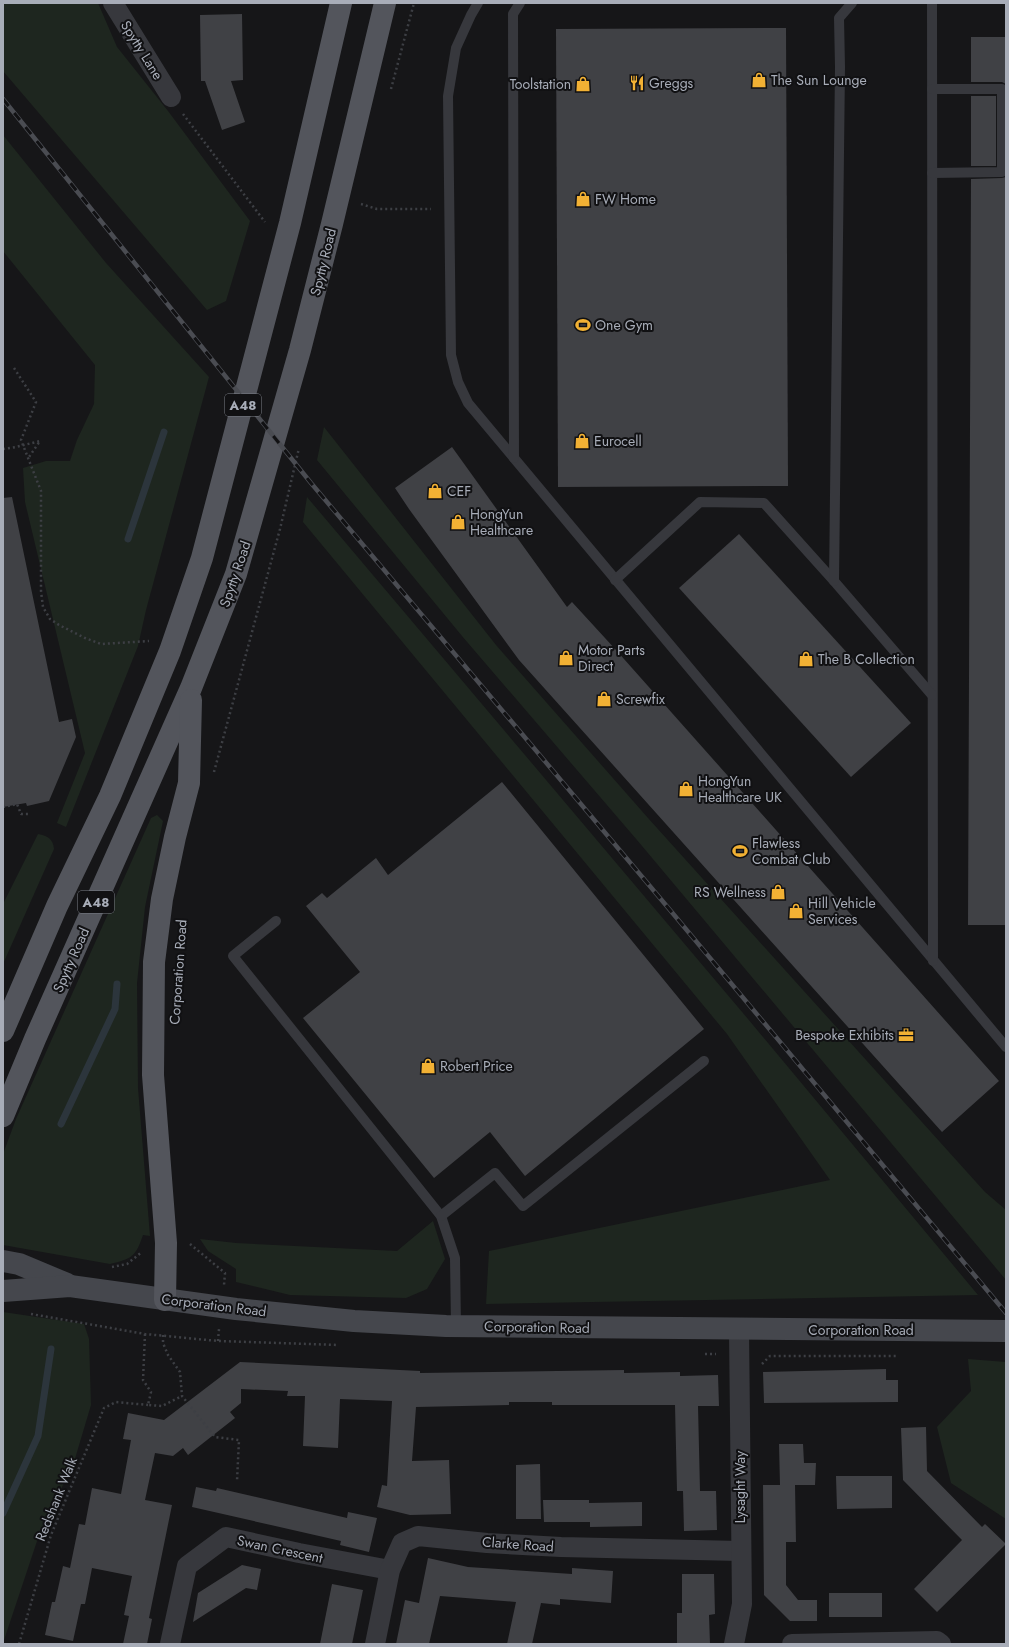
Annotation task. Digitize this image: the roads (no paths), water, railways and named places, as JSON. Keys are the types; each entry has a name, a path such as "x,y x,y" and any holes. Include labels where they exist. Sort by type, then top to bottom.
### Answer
{"main road":[{"name":"A48","path":"3,1031 57,906 113,788 170,651 202,558 290,223 341,3"},
{"name":"Spytty Road","path":"3,1116 35,1039 192,688 236,574 298,358 385,3"},
{"path":"165,1300 166,1243 153,1075 154,962 162,899 188,784 192,688"}],"street":[{"name":"Spytty Lane","path":"113,3 170,97"},
{"name":"Corporation Road","path":"3,1261 19,1264 70,1286"},
{"name":"Corporation Road","path":"3,1291 70,1286 165,1300 354,1321 456,1326 739,1330 1006,1331"},
{"name":"Lysaght Way","path":"734,1644 742,1604 740,1551 739,1330"},
{"name":"Clarke Road","path":"375,1644 390,1570 402,1543 418,1536 487,1543 561,1547 740,1551"},
{"name":"Swan Crescent","path":"170,1644 187,1566 226,1537 390,1570"},
{"path":"792,1644 937,1642 941,1644"}],"lane":[{"path":"478,3 456,48 448,96 451,355 458,382 468,403 1006,1047"},
{"path":"514,458 513,14 520,3"},
{"path":"834,581 840,83 839,18 852,3"},
{"path":"932,3 933,961"},
{"path":"932,89 1002,89 1002,172 932,173"},
{"path":"615,580 700,502 764,503 834,581 932,695"},
{"path":"276,921 233,956 441,1216 455,1258 456,1326"},
{"path":"441,1216 495,1173 523,1206 704,1061"}],"waterway":[{"path":"128,539 164,432"},
{"path":"61,1124 115,1009 117,984"},
{"path":"3,1513 38,1436 51,1349"}],"railway":[{"path":"3,99 311,483 1006,1313"}],"place":[{"name":"The Sun Lounge","path":"759,80"},
{"name":"Greggs","path":"637,83"},
{"name":"Toolstation","path":"583,84"},
{"name":"FW Home","path":"583,199"},
{"name":"One Gym","path":"583,325"},
{"name":"Eurocell","path":"582,441"},
{"name":"CEF","path":"435,491"},
{"name":"HongYun Healthcare","path":"458,522"},
{"name":"Motor Parts Direct","path":"566,658"},
{"name":"The B Collection","path":"806,659"},
{"name":"Screwfix","path":"604,699"},
{"name":"HongYun Healthcare UK","path":"686,789"},
{"name":"Flawless Combat Club","path":"740,851"},
{"name":"RS Wellness","path":"778,892"},
{"name":"Hill Vehicle Services","path":"796,911"},
{"name":"Bespoke Exhibits","path":"906,1035"},
{"name":"Robert Price","path":"428,1066"}]}
